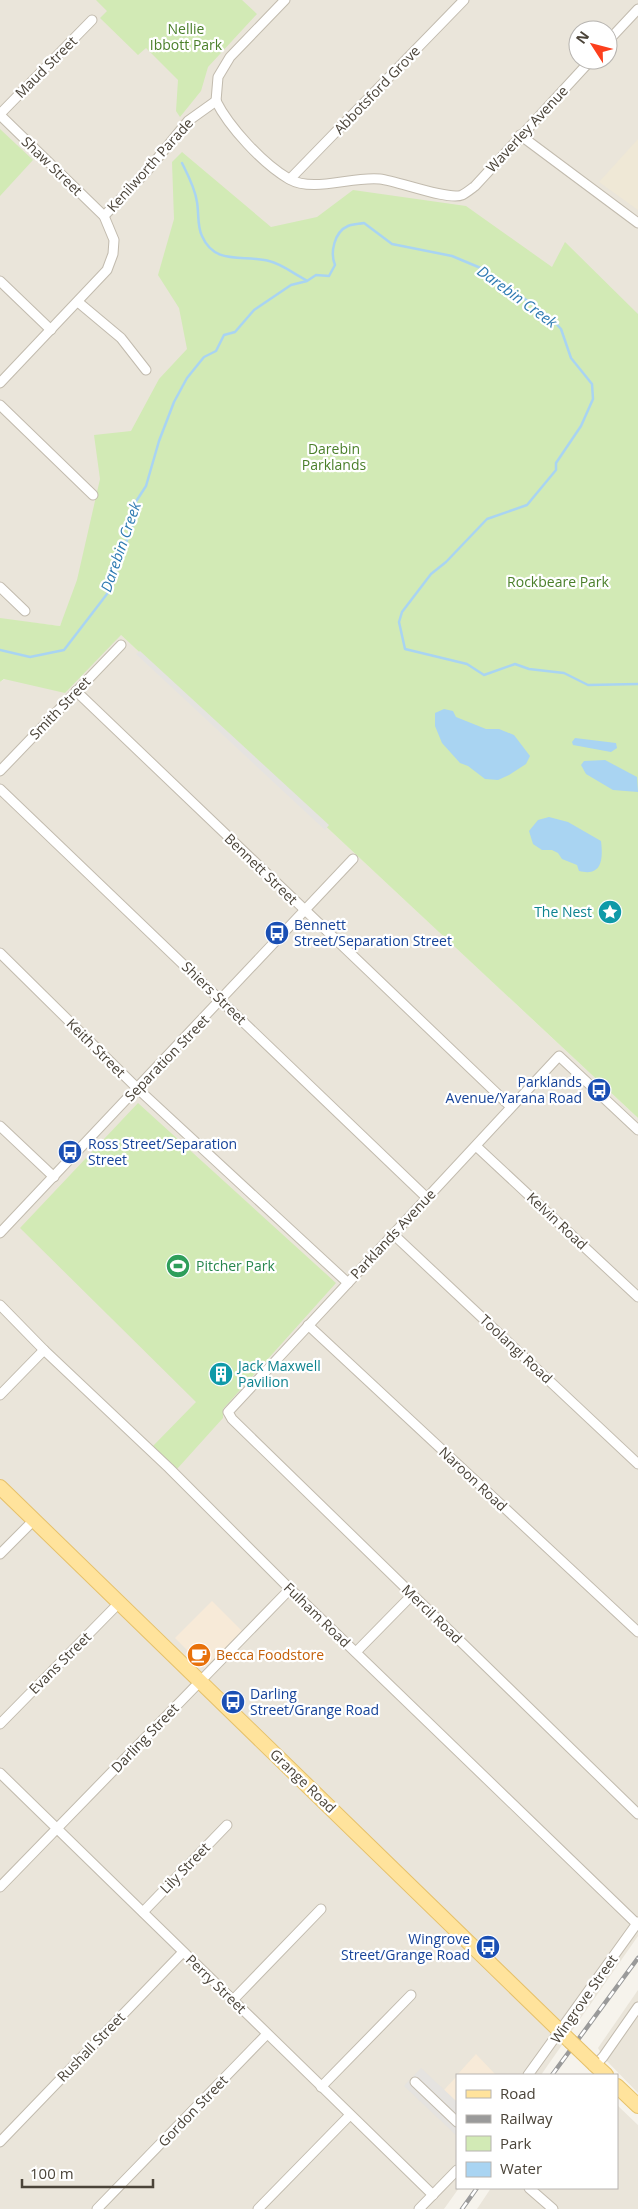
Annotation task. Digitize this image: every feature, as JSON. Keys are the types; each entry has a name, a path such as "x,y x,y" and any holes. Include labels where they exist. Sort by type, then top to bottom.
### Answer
{"main road":[{"name":"Grange Road","path":"0,1487 605,2074"},
{"path":"618,2087 638,2106"}],"street":[{"path":"286,0 230,57 218,77 216,101 225,120 258,154 290,179"},
{"name":"Abbotsford Grove","path":"290,179 464,0"},
{"path":"618,31 638,10"},
{"name":"Maud Street","path":"0,114 92,20"},
{"name":"Waverley Avenue","path":"290,179 307,185 348,180 383,180 448,195 461,196 475,186 582,70"},
{"name":"Kenilworth Parade","path":"104,216 146,171 188,120 216,101"},
{"name":"Shaw Street","path":"0,114 104,216"},
{"path":"520,135 638,223"},
{"path":"0,383 107,270 113,254 114,240 104,216"},
{"path":"0,281 50,330"},
{"path":"78,302 121,338 146,370"},
{"path":"0,405 93,495"},
{"path":"0,586 25,611"},
{"name":"Smith Street","path":"0,771 121,645"},
{"name":"Bennett Street","path":"76,691 511,1108"},
{"name":"Shiers Street","path":"0,789 427,1198"},
{"name":"Separation Street","path":"0,1233 138,1089 353,859"},
{"name":"Keith Street","path":"0,953 138,1089 348,1283"},
{"name":"Parklands Avenue","path":"228,1412 559,1056 638,1130"},
{"path":"0,1126 54,1177"},
{"name":"Kelvin Road","path":"476,1146 638,1297"},
{"name":"Toolangi Road","path":"393,1234 638,1464"},
{"name":"Fulham Road","path":"0,1305 44,1350 169,1468 290,1589 637,1923"},
{"name":"Naroon Road","path":"308,1325 638,1632"},
{"path":"0,1395 44,1350"},
{"name":"Mercil Road","path":"228,1412 232,1419 638,1814"},
{"path":"0,1554 34,1520"},
{"name":"Darling Street","path":"0,1887 290,1589"},
{"path":"356,1652 412,1595"},
{"name":"Evans Street","path":"0,1724 120,1602"},
{"name":"Perry Street","path":"0,1773 433,2195"},
{"name":"Lily Street","path":"143,1912 227,1825"},
{"path":"233,2000 321,1909"},
{"name":"Wingrove Street","path":"529,2074 565,2037 637,1923"},
{"name":"Rushall Street","path":"0,2142 183,1952"},
{"path":"321,2087 410,1995"},
{"path":"595,2064 603,2057 638,2007"},
{"name":"Gordon Street","path":"97,2209 267,2034"},
{"path":"415,2082 456,2121"},
{"path":"258,2209 350,2115"},
{"path":"419,2209 456,2171"},
{"path":"530,2189 553,2209"}],"shaded area":[{"path":"0,0 638,0 638,320 200,334 60,626 0,619"},
{"path":"638,139 638,210 599,182"},
{"path":"103,618 638,1118 638,1936 542,2074 456,2074 456,2189 458,2189 444,2209 0,2209 0,682"},
{"path":"140,651 329,825 325,830 136,654"},
{"path":"212,1601 242,1631 205,1668 175,1638"},
{"path":"638,1990 638,2093 604,2058 598,2048"},
{"path":"476,2054 495,2074 458,2074"},
{"path":"421,2068 456,2101 456,2135 404,2086"},
{"path":"456,2077 456,2101 444,2090"},
{"path":"618,2106 638,2125 638,2209 477,2209 490,2189 618,2189"}],"green space":[{"name":"Nellie Ibbott Park","path":"96,0 242,0 257,14 208,67 201,91 180,117 176,111 178,80 146,48 138,55 100,18 107,11"},
{"path":"0,129 33,160 0,196"},
{"name":"Darebin Parklands","path":"182,152 271,227 317,217 353,190 466,206 552,267 565,242 638,314 638,1118 121,635 65,693 4,679 0,682 0,618 60,626 77,580 100,479 94,435 131,431 159,379 187,349 179,308 158,275 174,219 172,162"},
{"name":"Pitcher Park","path":"138,1103 336,1283 223,1409 223,1418 177,1469 153,1446 196,1402 20,1228"}],"water":[{"path":"444,709 453,711 456,717 486,729 499,729 514,735 530,756 526,764 498,780 485,779 468,766 460,763 442,743 435,726 435,713"},
{"path":"575,738 616,743 617,748 611,752 573,745 572,742"},
{"path":"605,760 637,777 638,792 613,790 586,774 581,765 584,761"},
{"path":"549,817 568,822 601,841 602,854 600,865 597,869 587,872 579,871 577,865 562,859 558,853 552,850 542,850 533,844 529,831 538,820"}],"waterway":[{"path":"182,163 195,192 199,228 202,236 214,252 231,257 274,262 306,280"},
{"name":"Darebin Creek","path":"0,650 30,657 64,650 107,594 138,510 135,503 146,486 159,441 174,402 187,378 204,357 216,351 224,335 235,332 254,310 291,285 307,281 316,275 329,276 335,265 333,249 339,233 348,226 364,223 392,244 452,256 483,269 550,317 561,329 571,358 592,384 593,399 581,426 556,463 556,470 527,505 487,519 446,562 431,574 402,612 399,622 405,649 467,664 484,675 515,664 529,669 564,673 588,685 638,684"}],"railway":[{"path":"553,2074 638,1958"},
{"path":"462,2209 476,2189"}],"place":[{"name":"The Nest","path":"610,912"},
{"name":"Bennett Street/Separation Street","path":"277,933"},
{"name":"Parklands Avenue/Yarana Road","path":"599,1090"},
{"name":"Ross Street/Separation Street","path":"70,1152"},
{"name":"Pitcher Park","path":"178,1266"},
{"name":"Jack Maxwell Pavilion","path":"221,1374"},
{"name":"Becca Foodstore","path":"199,1655"},
{"name":"Darling Street/Grange Road","path":"233,1702"},
{"name":"Wingrove Street/Grange Road","path":"488,1947"}],"park label":[{"name":"Rockbeare Park","path":"558,582"}]}
